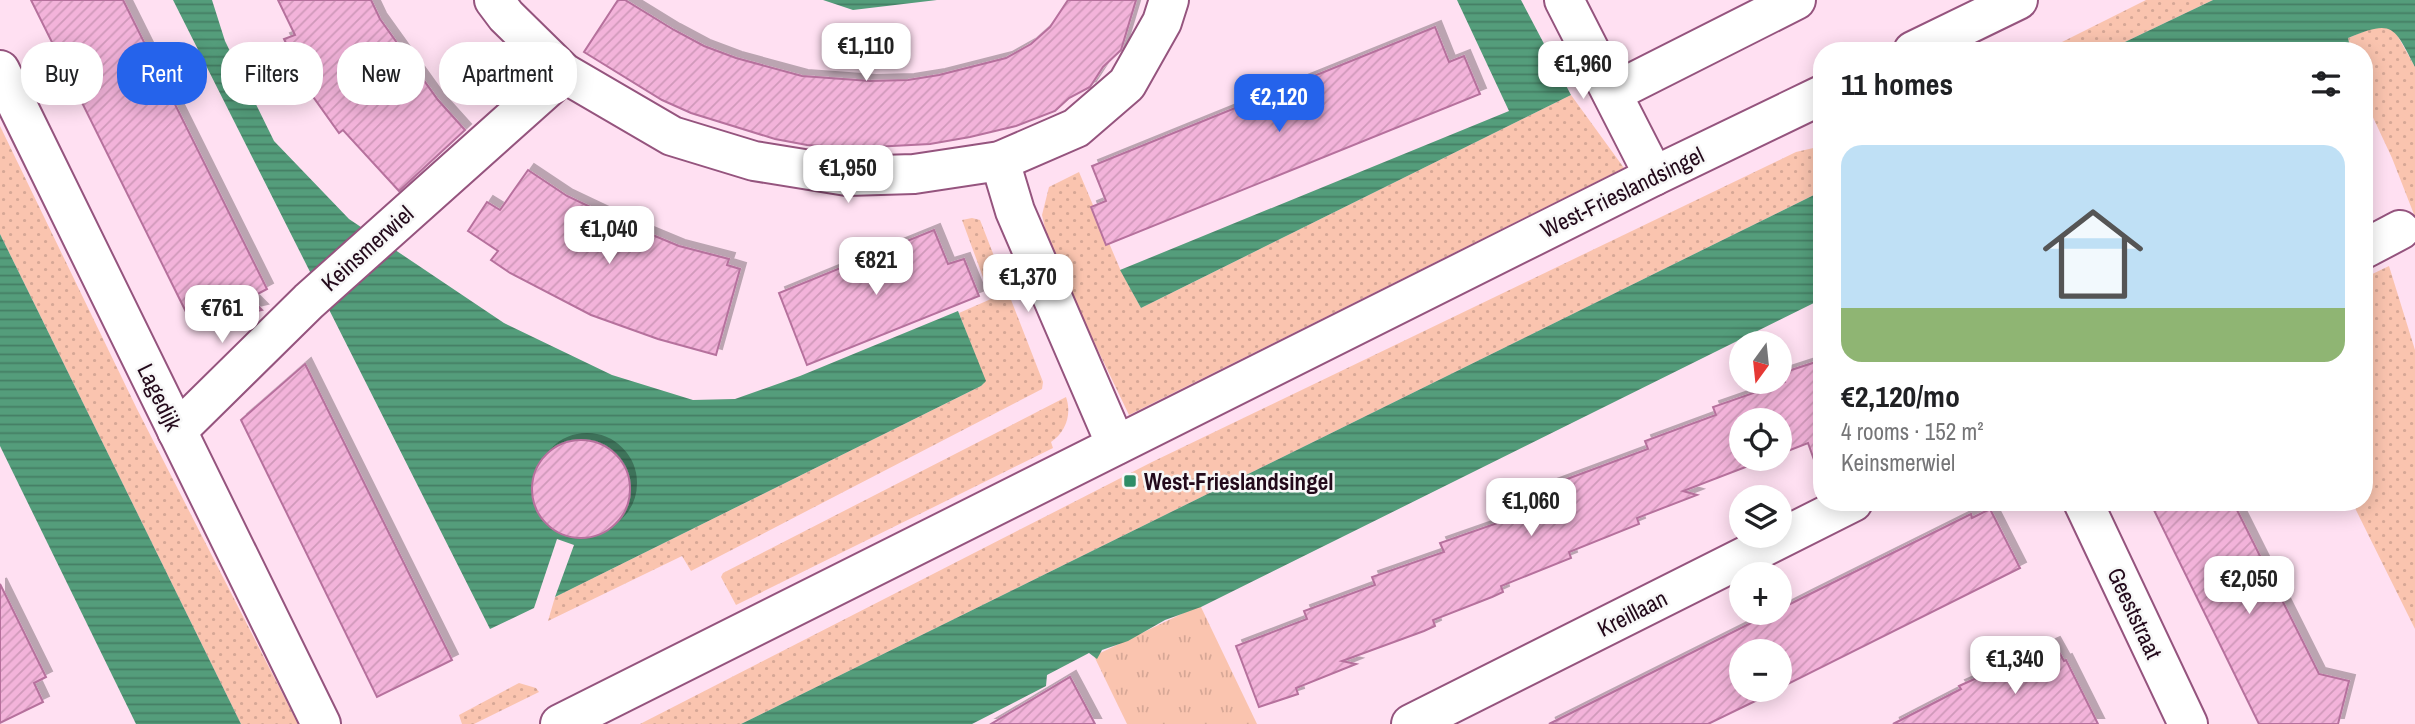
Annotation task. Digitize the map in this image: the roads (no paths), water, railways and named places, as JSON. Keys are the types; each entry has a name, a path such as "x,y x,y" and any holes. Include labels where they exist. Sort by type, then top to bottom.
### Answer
{"street":[{"path":"494,0 532,42"},
{"path":"577,81 672,136 754,161 847,176 914,174 1000,161 1076,128 1127,84 1162,22 1169,0"},
{"path":"1564,0 1654,176"},
{"path":"1612,93 1796,0"},
{"path":"1932,42 2018,0"},
{"name":"Lagedijk","path":"0,70 321,724"},
{"name":"West-Frieslandsingel","path":"560,724 1654,176 1813,99"},
{"name":"Keinsmerwiel","path":"177,432 309,300 528,105"},
{"path":"1000,161 1015,211 1116,445"},
{"path":"2373,244 2400,230"},
{"name":"Kreillaan","path":"1411,724 1835,511"},
{"name":"Geeststraat","path":"2087,511 2188,724"}],"place":[{"name":"West-Frieslandsingel","path":"1130,481"}]}
